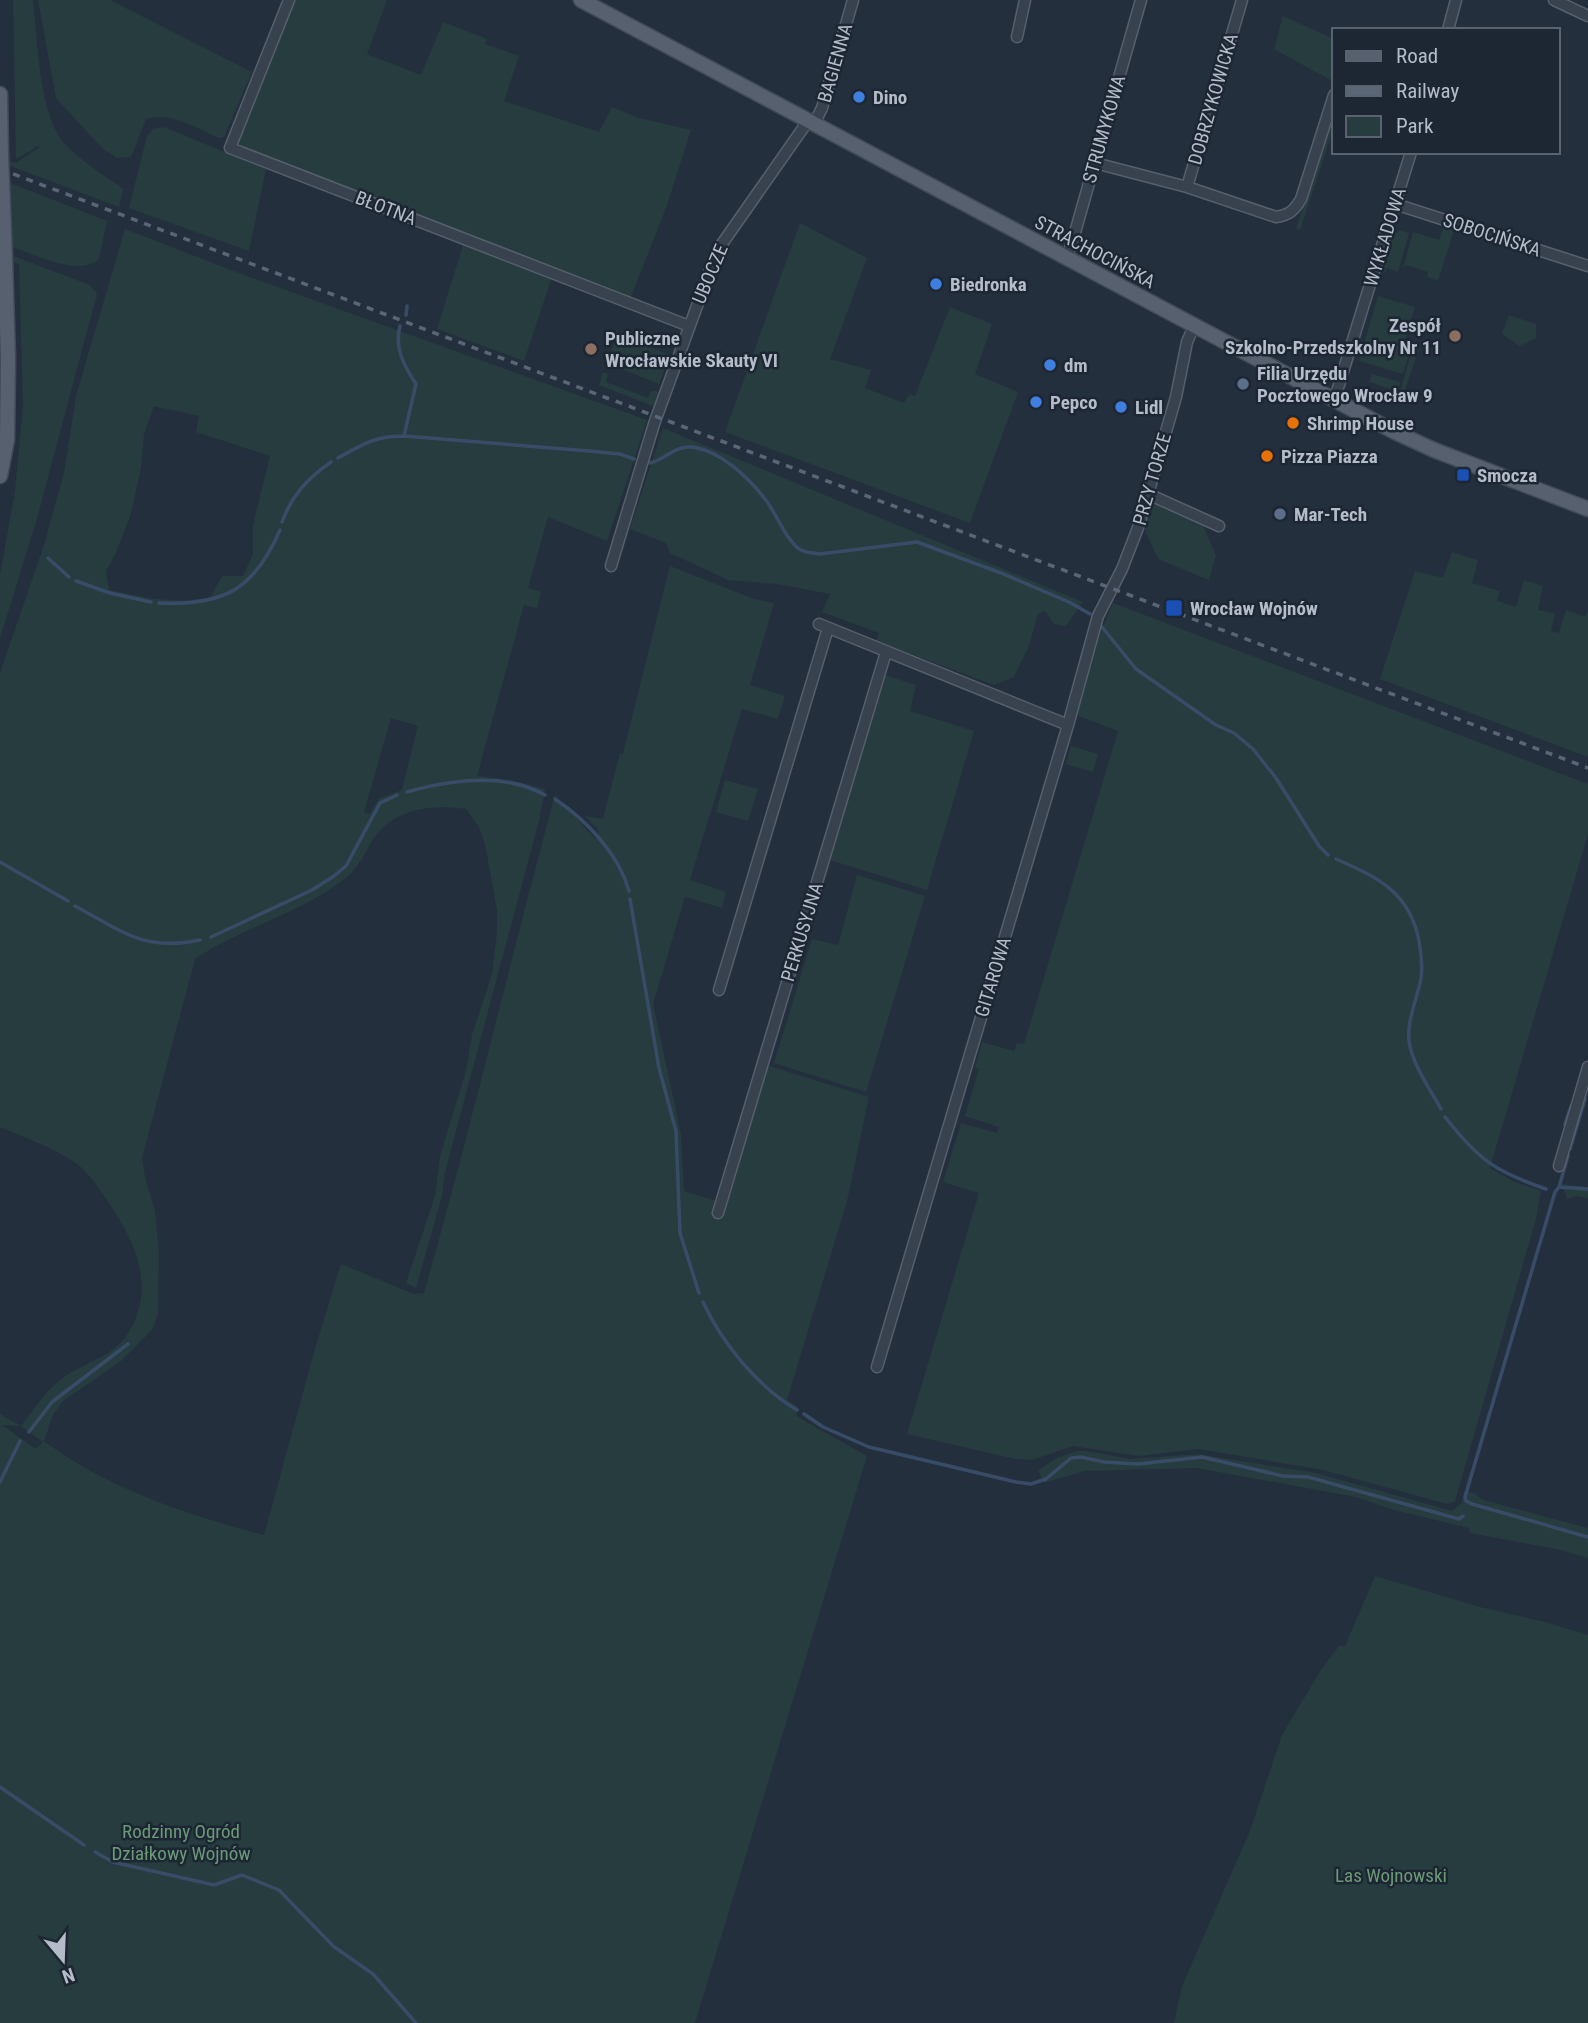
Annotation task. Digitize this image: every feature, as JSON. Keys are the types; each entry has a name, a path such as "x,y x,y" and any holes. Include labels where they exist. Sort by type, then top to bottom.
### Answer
{"main road":[{"name":"STRACHOCIŃSKA","path":"591,2 1334,401 1434,450 1588,509"},
{"path":"0,94 8,359 7,440 0,474"}],"street":[{"name":"BŁOTNA","path":"289,0 230,148 689,326"},
{"name":"BAGIENNA","path":"811,122 822,108 853,0"},
{"path":"1017,37 1025,0"},
{"name":"STRUMYKOWA","path":"1066,258 1141,0"},
{"name":"DOBRZYKOWICKA","path":"1095,163 1187,187 1242,0"},
{"path":"1449,28 1457,0"},
{"path":"1554,0 1588,16"},
{"path":"1187,187 1276,217 1286,215 1295,209 1301,199 1332,102"},
{"name":"UBOCZE","path":"611,566 654,424 717,251 811,122"},
{"name":"WYKŁADOWA","path":"1334,401 1409,154"},
{"name":"SOBOCIŃSKA","path":"1395,204 1588,266"},
{"name":"PRZY TORZE","path":"1112,588 1128,556 1148,494 1176,397 1187,342 1194,326"},
{"path":"1148,494 1219,526"},
{"name":"GITAROWA","path":"877,1367 1098,616 1112,588"},
{"path":"719,990 823,626 1068,725"},
{"name":"PERKUSYJNA","path":"718,1213 886,652"},
{"path":"1559,1166 1588,1067"}],"green space":[{"path":"13,0 33,0 41,77 50,117 57,133 80,158 123,189 119,207 0,162 0,157 16,163 40,147 16,159"},
{"path":"38,0 110,0 252,72 224,137 219,138 174,119 155,117 146,119 131,157 117,158 102,148 56,98"},
{"path":"293,0 387,0 367,54 421,75 443,22 487,39 485,44 519,56 504,101 599,132 612,107 639,118 691,130 666,208 630,299 241,146 238,138"},
{"path":"1283,16 1332,38 1332,81 1274,49"},
{"path":"1332,120 1332,133 1300,230 1296,228"},
{"path":"164,127 266,169 249,251 129,208 147,136 153,129"},
{"path":"0,179 107,221 99,259 90,264 65,265 0,242"},
{"path":"800,223 867,258 830,359 871,370 865,388 904,403 909,395 915,396 950,307 992,324 975,374 1018,392 970,523 725,432"},
{"path":"1445,224 1455,227 1438,281 1427,277 1428,272 1406,265 1403,269 1413,232 1439,240"},
{"name":"Rodzinny Ogród Działkowy Wojnów","path":"125,229 244,275 647,420 607,541 548,517 528,588 541,592 537,608 524,605 477,776 511,780 545,789 539,821 416,1288 406,1283 435,1196 440,1156 466,1071 472,1035 492,974 497,910 485,844 479,827 466,809 431,808 398,817 381,829 354,870 331,889 195,959 142,1158 155,1211 159,1252 158,1314 152,1330 121,1361 63,1401 53,1415 44,1441 122,1487 235,1527 264,1535 341,1264 414,1294 424,1293 555,795 596,840 599,831 585,816 603,819 620,753 623,754 670,566 754,599 774,603 750,685 785,696 778,719 742,709 690,880 726,892 722,908 685,897 653,1004 681,1134 684,1191 716,1201 766,1065 869,1097 847,1201 787,1400 798,1407 796,1416 867,1456 695,2023 0,2023 0,1414 21,1426 60,1380 119,1344 135,1320 141,1283 139,1265 125,1229 85,1171 59,1153 0,1127 0,673 44,545 64,473 76,396","holes":["154,406 199,416 196,432 270,456 253,525 253,554 243,576 222,576 210,598 171,600 109,590 106,571 131,514 141,468 144,434","391,718 418,726 402,790 380,798 369,814 364,812","2,1425 21,1426 43,1442 36,1449"]},
{"path":"1399,230 1409,233 1398,272 1387,268 1385,273 1382,273 1395,232 1398,233"},
{"path":"464,242 552,277 524,361 437,329"},
{"path":"0,251 90,285 97,294 37,519 0,638 0,575 15,491 23,405 19,264 0,257"},
{"path":"1378,296 1415,307 1405,340 1412,343 1403,374 1359,361"},
{"path":"1509,315 1536,324 1536,338 1519,346 1502,334"},
{"path":"617,334 670,355 659,384 607,363"},
{"path":"1413,346 1419,348 1404,393 1400,392"},
{"path":"603,372 608,374 606,382 648,398 651,391 657,391 660,395 655,407 599,385"},
{"path":"1372,374 1400,382 1398,391 1369,382"},
{"path":"663,428 1083,602 1066,626 1054,624 1045,611 1038,614 1029,646 1014,677 994,685 876,641 879,633 822,612 830,594 777,584 728,580 670,553 666,543 630,529"},
{"path":"1154,501 1201,521 1216,555 1209,580 1158,559 1145,530"},
{"path":"1452,552 1478,560 1472,583 1500,591 1497,601 1516,607 1524,580 1543,586 1538,610 1555,613 1551,631 1559,633 1566,610 1585,617 1588,610 1588,757 1380,679 1415,571 1443,578"},
{"path":"1113,603 1588,784 1588,834 1490,1168 1513,1181 1541,1191 1536,1219 1455,1501 1447,1504 1323,1470 1199,1449 1139,1456 1073,1446 1032,1460 1015,1459 907,1434 979,1193 943,1182 961,1123 997,1133 999,1127 965,1116 979,1069 975,1068 982,1042 1014,1051 1017,1043 1024,1044 1118,731 1076,715 1100,634"},
{"path":"885,675 916,685 910,711 974,731 927,890 830,860"},
{"path":"1071,746 1098,754 1093,772 1066,764"},
{"path":"725,780 758,789 748,821 716,812"},
{"path":"857,875 925,896 866,1092 774,1063 812,939 838,945"},
{"path":"1562,1184 1588,1187 1588,1198 1577,1196 1567,1199"},
{"path":"1077,1451 1130,1459 1198,1454 1316,1473 1452,1511 1461,1504 1464,1492 1474,1493 1483,1500 1588,1528 1588,1558 1561,1550 1470,1533 1469,1528 1394,1510 1356,1497 1197,1468 1084,1471 1044,1483 1038,1470 1057,1458"},
{"name":"Las Wojnowski","path":"1375,1576 1588,1635 1588,2023 1174,2023 1182,1986 1250,1831 1282,1735 1321,1670 1339,1646 1345,1646"}],"waterway":[{"path":"406,315 407,306"},
{"path":"400,326 398,342 401,356 416,384 404,436"},
{"path":"338,458 370,442 385,437 404,436 620,454 634,459"},
{"path":"650,463 685,447 712,453 742,474 758,491 789,538 804,551 820,554 917,542 1001,573 1069,602 1090,614"},
{"path":"282,522 302,488 331,462"},
{"path":"159,603 201,601 234,590 259,567 280,530"},
{"path":"48,558 69,577"},
{"path":"76,581 110,593 151,602"},
{"path":"1102,627 1136,669 1216,725 1234,733 1253,749 1276,778 1319,846 1328,855"},
{"path":"407,792 441,784 477,780 512,783 545,795"},
{"path":"211,937 312,890 334,876 346,866 380,803 397,795"},
{"path":"555,799 600,839 618,864 629,891"},
{"path":"1336,859 1390,888 1400,898 1415,924 1422,969 1409,1025 1409,1041 1418,1067 1441,1109"},
{"path":"0,862 68,901"},
{"path":"630,899 659,1068 676,1131 680,1233 699,1293"},
{"path":"75,906 120,931 148,941 180,943 200,940"},
{"path":"1570,1149 1585,1099"},
{"path":"1565,1124 1571,1106"},
{"path":"1445,1117 1478,1154 1500,1170 1546,1189"},
{"path":"1568,1156 1465,1497 1466,1501 1472,1504 1588,1537"},
{"path":"1559,1187 1588,1189"},
{"path":"703,1302 720,1333 742,1362 768,1389 797,1410"},
{"path":"29,1432 52,1402 128,1344"},
{"path":"804,1414 823,1427 869,1447 1016,1482 1031,1484 1046,1479 1071,1458 1138,1464 1202,1457 1283,1476 1308,1477 1459,1519 1463,1516"},
{"path":"0,1482 20,1441"},
{"path":"0,1787 84,1845"},
{"path":"95,1852 113,1862 214,1885 242,1875 279,1890 333,1946 373,1974 416,2023"}],"railway":[{"path":"0,169 1588,768"}],"place":[{"name":"Dino","path":"859,97"},
{"name":"Biedronka","path":"936,284"},
{"name":"Zespół Szkolno-Przedszkolny Nr 11","path":"1455,336"},
{"name":"Publiczne Wrocławskie Skauty VI","path":"591,349"},
{"name":"dm","path":"1050,365"},
{"name":"Filia Urzędu Pocztowego Wrocław 9","path":"1243,384"},
{"name":"Pepco","path":"1036,402"},
{"name":"Lidl","path":"1121,407"},
{"name":"Shrimp House","path":"1293,423"},
{"name":"Pizza Piazza","path":"1267,456"},
{"name":"Smocza","path":"1463,475"},
{"name":"Mar-Tech","path":"1280,514"},
{"name":"Wrocław Wojnów","path":"1174,608"}]}
